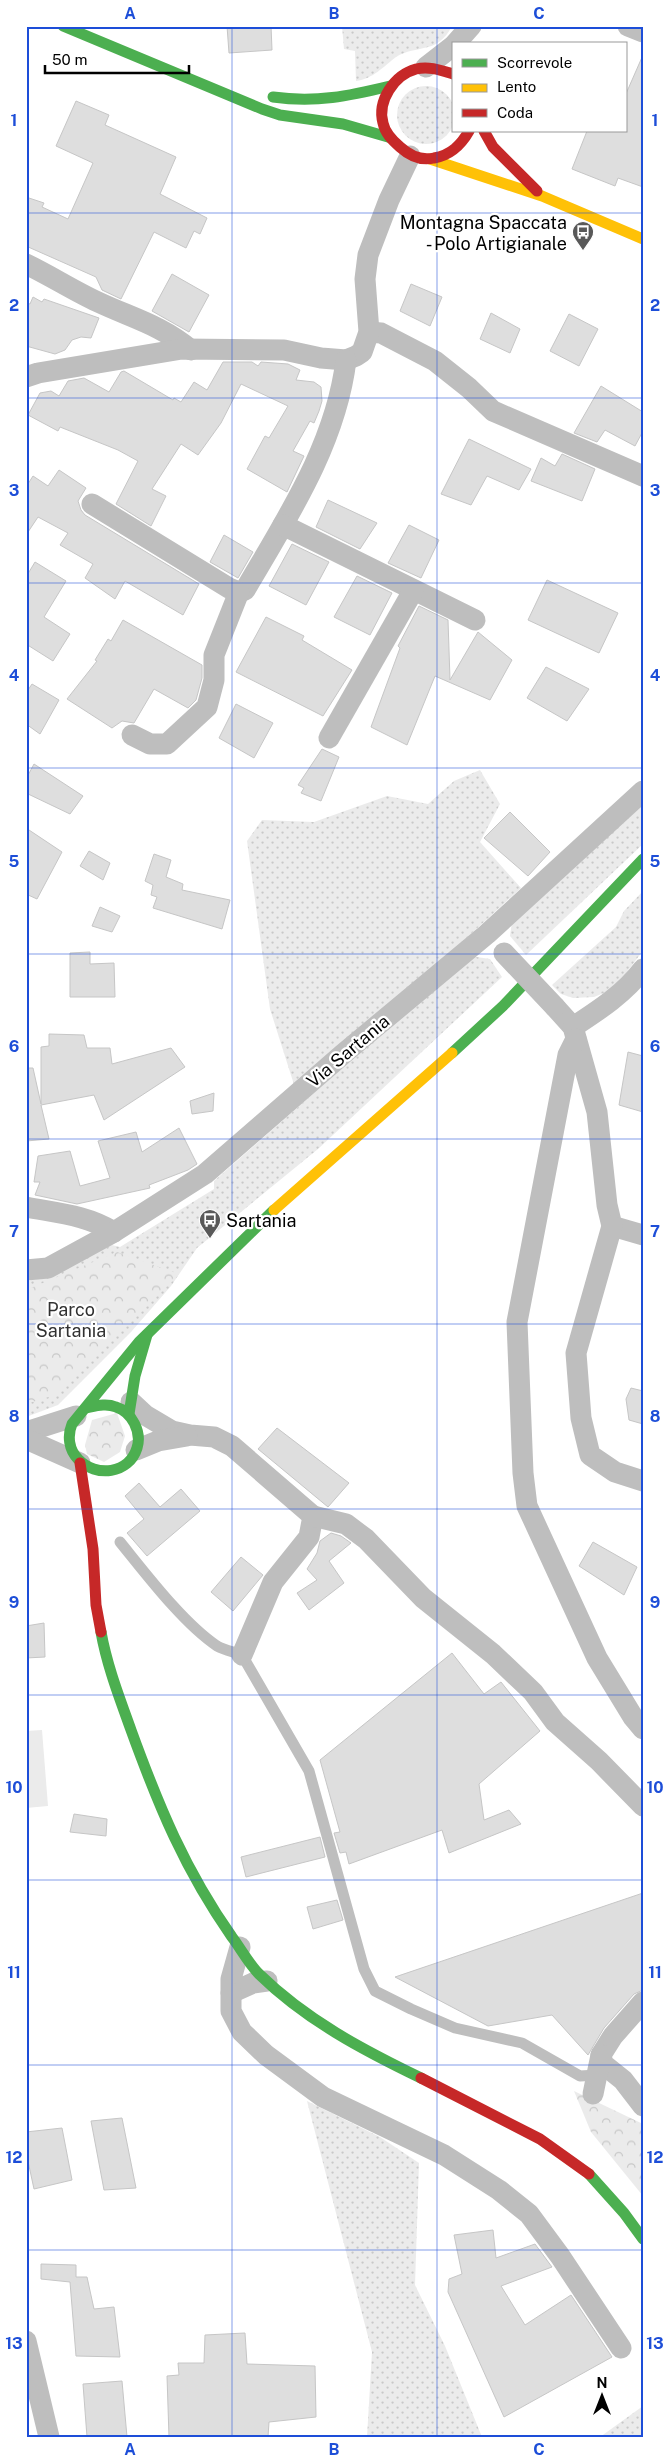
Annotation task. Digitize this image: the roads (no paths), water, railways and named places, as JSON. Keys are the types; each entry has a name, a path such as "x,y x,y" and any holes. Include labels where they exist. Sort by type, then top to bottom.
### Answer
{"street":[{"path":"63,26 262,109 280,115 343,124 388,137"},
{"path":"457,42 471,26"},
{"path":"478,42 481,26"},
{"path":"628,26 643,32"},
{"path":"426,67 452,47"},
{"path":"452,74 439,68 426,67 406,73 390,86 384,98 381,111 383,125 388,137 398,148 420,157 542,196 643,239"},
{"path":"259,93 300,101 340,98 390,86"},
{"path":"420,157 444,156 456,149 469,132"},
{"path":"485,132 493,147 542,196"},
{"path":"26,377 38,373 182,349 284,350 321,358 346,360 362,352 368,332 365,279 368,255 389,200 420,157"},
{"path":"26,264 98,302 154,324 173,335 191,350"},
{"path":"368,332 381,333 435,361 469,388 493,411 643,476"},
{"path":"92,504 229,588 239,592 245,590 283,524 328,437 343,388 346,360"},
{"path":"283,524 413,591 475,620"},
{"path":"329,738 413,591"},
{"path":"132,735 150,744 167,744 207,707 214,680 214,655 239,592"},
{"name":"Via Sartania","path":"26,1270 48,1268 114,1232 205,1174 487,934 643,790"},
{"path":"643,859 492,1017 232,1247 147,1333 118,1363 81,1412 70,1428 69,1440 72,1453 80,1463 92,1549 96,1605 103,1645 151,1785 177,1846 206,1900 240,1948 258,1973 300,2010 356,2046 470,2101 540,2139 590,2174 624,2213 643,2239"},
{"path":"487,934 555,1007 575,1033 597,1112 607,1205 612,1226 576,1353 581,1418 590,1456 615,1472 643,1481"},
{"path":"643,969 631,985 575,1033 568,1055 517,1322 523,1473 527,1506 598,1658 632,1718 643,1729"},
{"path":"26,1207 84,1218 99,1223 114,1232"},
{"path":"612,1226 643,1235"},
{"path":"26,1440 80,1463 106,1477 130,1461 136,1450 137,1431 130,1408 147,1333"},
{"path":"26,1432 81,1412 96,1404 108,1403 130,1408 158,1425 190,1435 214,1437 232,1446 313,1516 346,1524 366,1539 423,1598 493,1654 534,1692 555,1722 599,1761 643,1806"},
{"path":"136,1450 158,1441 190,1435"},
{"path":"92,1549 100,1510"},
{"path":"242,1655 273,1582 309,1536 313,1516"},
{"path":"240,1948 231,1979 231,2011 242,2032 266,2055 323,2097 444,2155 499,2190 529,2214 570,2270 621,2348"},
{"path":"231,1993 253,1983 267,1980"},
{"path":"597,2074 613,2036 643,2002"},
{"path":"597,2074 603,2064 623,2080 643,2106"},
{"path":"26,2341 49,2437"}],"lane":[{"path":"120,1542 161,1592 205,1636 218,1647 242,1655 309,1771 364,1969 375,1991 456,2028 522,2044 580,2076 597,2074"}],"place":[{"name":"Montagna Spaccata - Polo Artigianale","path":"583,251"},
{"name":"Sartania","path":"210,1239"}],"park label":[{"name":"Parco Sartania","path":"71,1319"}]}
